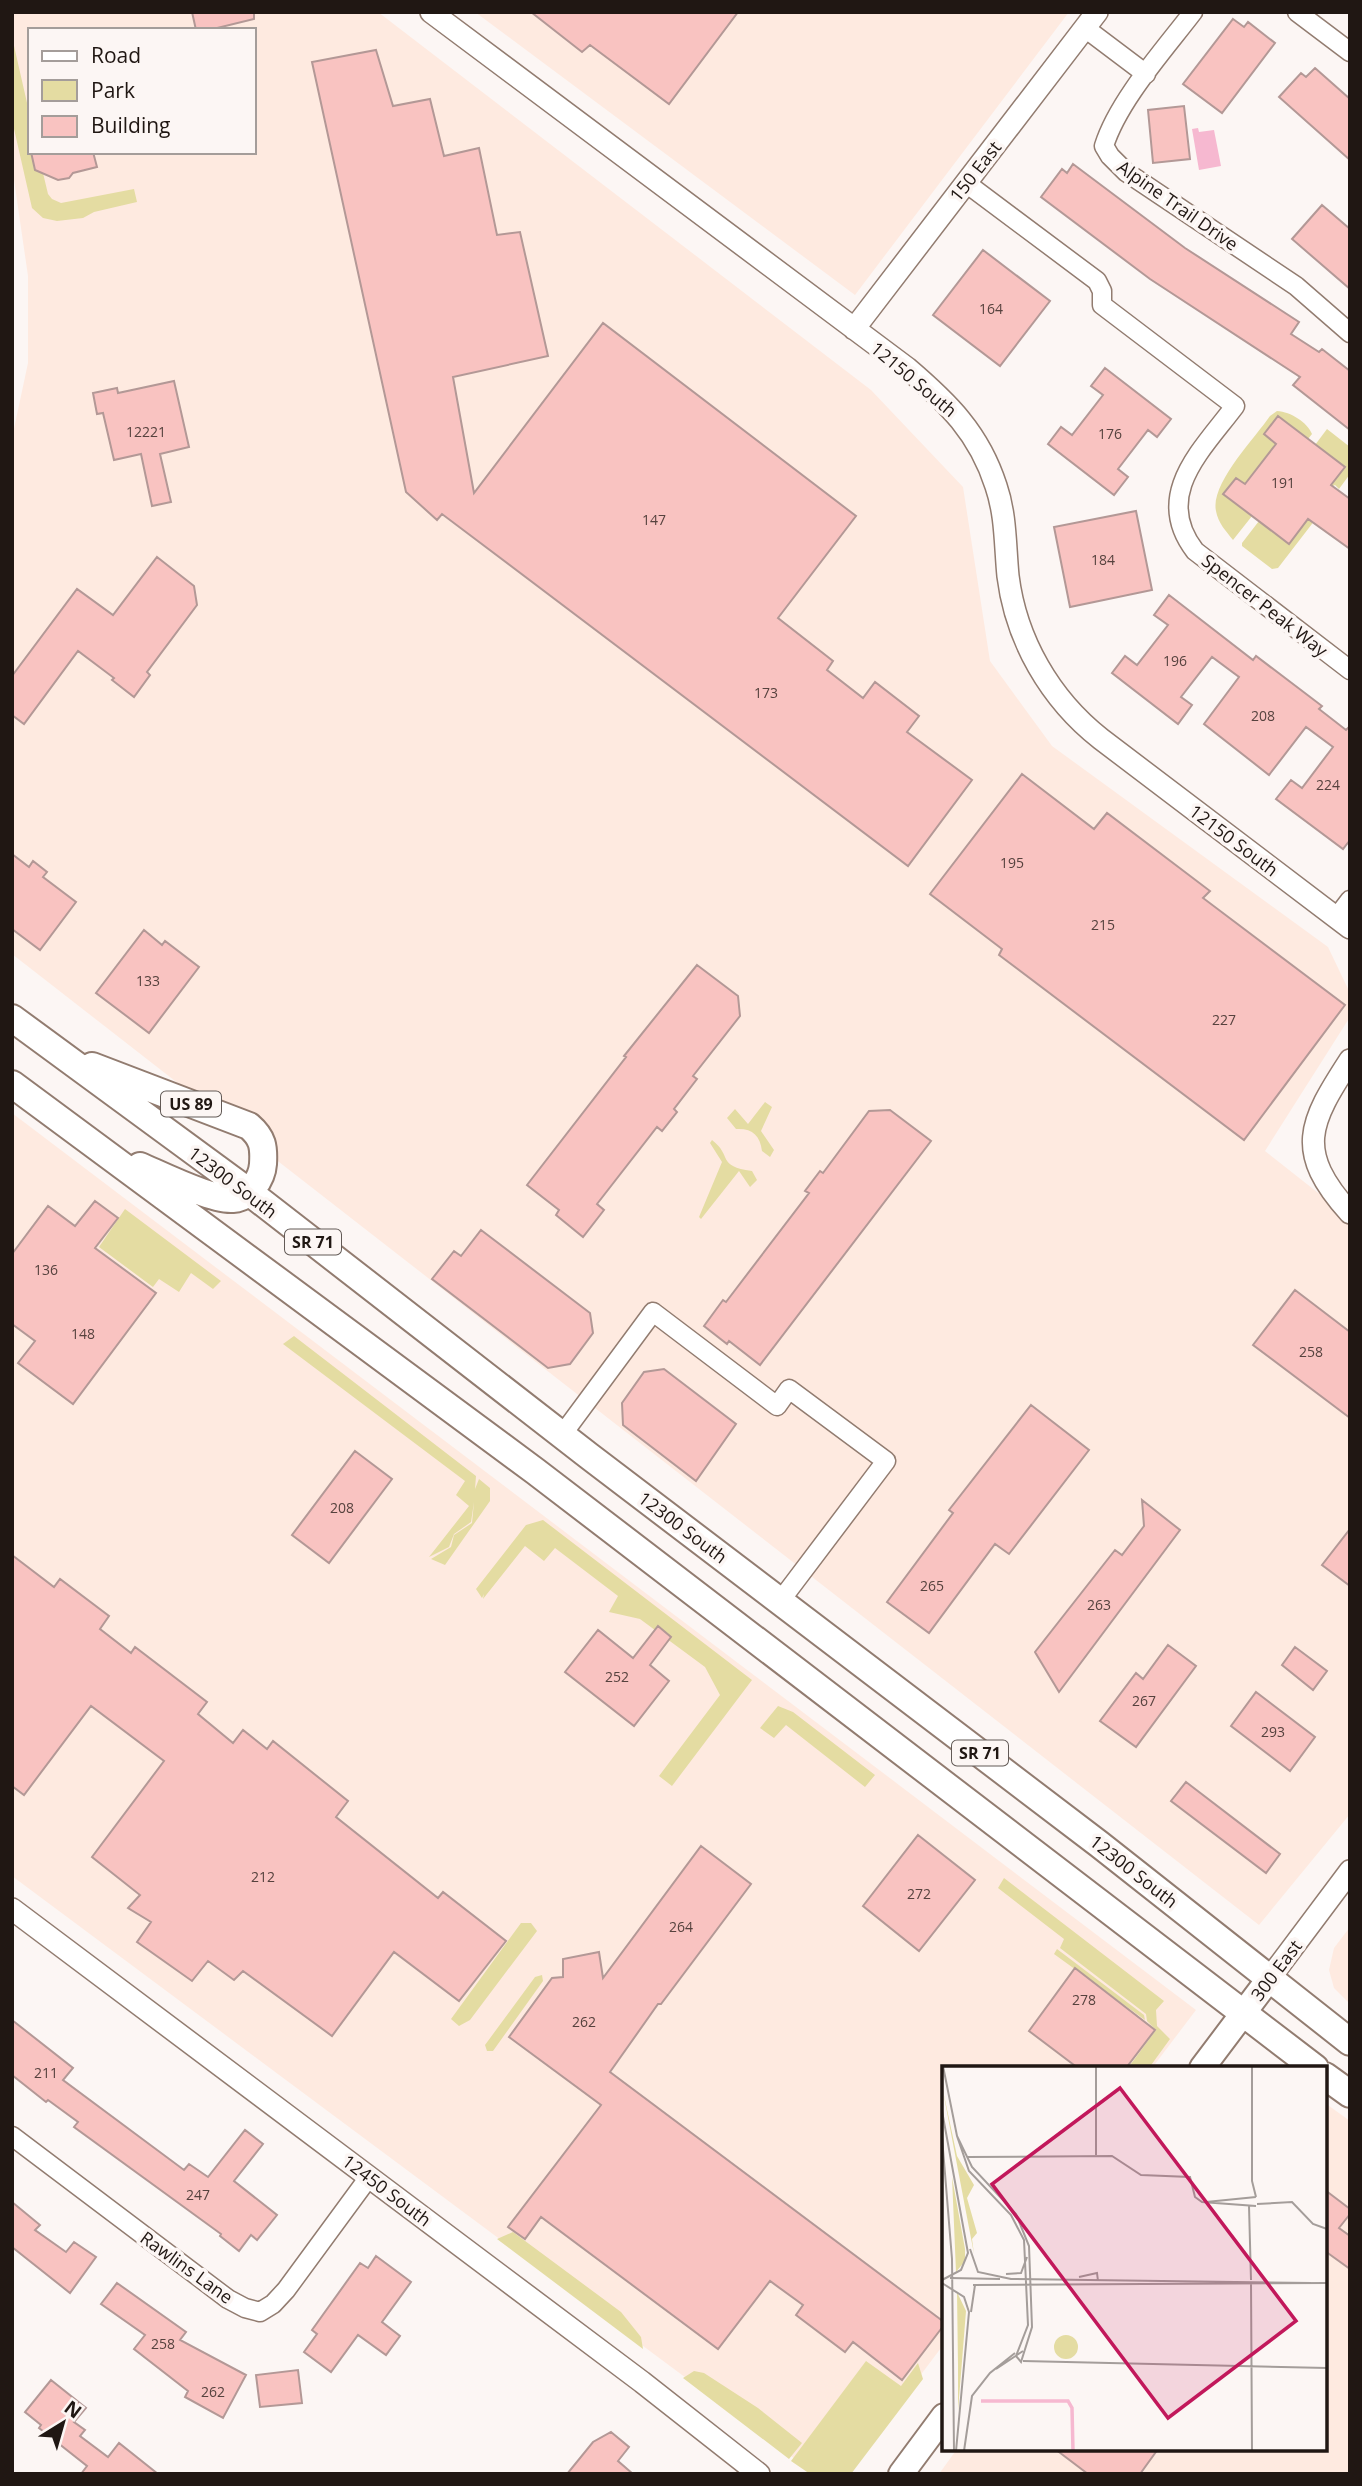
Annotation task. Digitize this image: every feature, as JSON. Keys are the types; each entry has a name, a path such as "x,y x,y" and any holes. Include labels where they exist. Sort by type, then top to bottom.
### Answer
{"main road":[{"name":"12300 South","path":"12,1018 249,1192 562,1435 1171,1900 1350,2042"},
{"name":"US 89","path":"61,1054 249,1126 260,1135 264,1147 262,1174 249,1192"},
{"path":"12,1084 107,1153 219,1198 235,1200 249,1192"},
{"name":"SR 71","path":"107,1153 535,1471 1312,2066"},
{"name":"300 East","path":"1204,2066 1269,1979"},
{"path":"1327,2077 1350,2094"},
{"path":"901,2474 942,2419"}],"street":[{"name":"12150 South","path":"431,12 907,368 944,401 964,423 980,448 996,486 1002,505 1010,588 1020,628 1041,672 1060,699 1101,739 1343,922"},
{"name":"Alpine Trail Drive","path":"1193,12 1146,74 1110,129 1104,146 1126,172 1296,286 1350,333"},
{"path":"1297,12 1350,52"},
{"name":"150 East","path":"854,329 1091,20"},
{"path":"1091,20 1146,74"},
{"name":"Spencer Peak Way","path":"966,183 1097,281 1102,291 1102,305 1235,406 1194,461 1180,488 1179,522 1184,537 1195,551 1350,670"},
{"path":"1343,922 1350,900"},
{"path":"1347,1210 1332,1191 1317,1161 1313,1135 1320,1108 1350,1060"},
{"path":"562,1435 653,1312 776,1406 789,1389 886,1461 781,1600"},
{"name":"300 East","path":"1269,1979 1350,1871"},
{"name":"12450 South","path":"12,1909 642,2382 759,2474"},
{"name":"Rawlins Lane","path":"12,2136 228,2299 260,2312 286,2290 369,2177"}],"shaded area":[{"path":"12,12 378,12 871,390 963,487 990,661 1052,746 1328,947 1350,993 1350,1017 1265,1151 1350,1218 1350,1814 1259,1925 12,954 12,438 28,363 28,276 12,166"},
{"path":"475,12 1069,12 855,295"},
{"path":"1198,128 1199,132 1214,130 1221,166 1199,170 1192,129"},
{"path":"12,1113 1196,2010 1154,2066 942,2066 942,2347 846,2474 815,2474 12,1876"},
{"path":"1350,1927 1350,2004 1334,1988 1329,1970 1334,1948"},
{"path":"1327,2104 1350,2121 1350,2474 939,2474 956,2451 1327,2451"}],"green space":[{"path":"12,37 28,107 28,154 38,154 48,194 61,203 134,189 137,202 94,212 83,218 57,221 43,218 32,208 12,120"},
{"path":"1277,411 1298,418 1312,434 1308,439 1278,416 1264,434 1276,444 1245,484 1236,478 1224,494 1252,516 1233,540 1216,511 1220,488 1245,449 1270,416"},
{"path":"1327,429 1350,447 1350,474 1339,489 1335,485 1331,487 1315,520 1278,568 1272,569 1242,546 1242,543 1259,521 1289,544 1315,445"},
{"path":"765,1102 772,1107 761,1131 774,1150 770,1157 762,1151 754,1134 736,1129 727,1118 735,1109 748,1124"},
{"path":"712,1140 729,1163 752,1171 757,1180 750,1187 739,1171 701,1219 699,1217 722,1162 710,1143"},
{"path":"125,1209 221,1281 213,1289 191,1273 179,1292 159,1279 153,1287 99,1247"},
{"path":"294,1336 476,1476 475,1489 479,1479 490,1488 490,1501 445,1565 431,1559 451,1547 454,1535 472,1523 474,1502 471,1522 454,1534 449,1547 429,1557 469,1506 456,1495 465,1481 283,1344"},
{"path":"543,1520 752,1680 672,1786 659,1776 720,1695 705,1667 640,1619 609,1612 618,1596 555,1548 544,1561 525,1546 483,1599 484,1594 482,1598 476,1589 526,1525"},
{"path":"778,1706 793,1712 875,1775 865,1787 786,1725 774,1738 760,1728"},
{"path":"1004,1878 1164,2001 1156,2010 1157,2026 1170,2039 1150,2066 1129,2066 1156,2030 1147,2021 1146,2014 1060,1948 1064,1939 998,1888"},
{"path":"521,1923 531,1923 537,1931 470,2020 459,2026 451,2019"},
{"path":"1057,1949 1144,2015 1145,2020 1054,1954"},
{"path":"542,1975 543,1981 493,2051 487,2051 485,2045 535,1977"},
{"path":"513,2232 621,2312 641,2337 643,2349 497,2239"},
{"path":"866,2361 901,2386 918,2363 923,2379 851,2474 810,2474 791,2461"},
{"path":"694,2371 704,2373 758,2408 802,2443 789,2459 683,2378"}],"building":[{"path":"192,12 254,12 254,19 217,28 196,28"},
{"path":"531,12 738,12 669,104 590,45 582,52"},
{"path":"1233,19 1244,27 1248,22 1275,43 1222,113 1183,84"},
{"path":"376,50 393,106 430,99 444,156 479,148 497,235 520,232 548,356 453,377 474,493 603,323 856,516 778,618 833,661 827,670 863,698 875,682 919,716 907,732 972,780 908,866 442,514 437,520 406,492 312,62"},
{"path":"1315,68 1350,99 1350,160 1279,97 1301,73 1306,77"},
{"path":"1184,106 1190,159 1153,163 1148,110"},
{"path":"31,154 94,154 97,167 58,180 35,170"},
{"path":"1073,164 1185,248 1299,322 1291,334 1319,352 1322,349 1350,371 1350,430 1293,385 1300,377 1150,279 1041,197 1062,169 1067,173"},
{"path":"1322,205 1350,229 1350,289 1292,239"},
{"path":"983,250 1050,301 1000,366 933,315"},
{"path":"1105,368 1171,419 1157,437 1148,430 1118,469 1128,477 1114,495 1048,444 1061,427 1072,435 1103,395 1091,386"},
{"path":"174,381 189,447 160,454 171,502 152,506 141,454 114,460 103,413 97,414 93,393 117,388 118,393"},
{"path":"1278,416 1345,467 1331,485 1350,499 1350,549 1308,519 1289,544 1223,494 1236,478 1245,484 1276,444 1264,434"},
{"path":"1136,511 1152,590 1070,607 1054,527"},
{"path":"157,557 194,586 197,605 147,672 150,675 134,697 78,651 24,724 12,715 12,676 77,589 113,615"},
{"path":"1169,595 1253,660 1256,656 1322,706 1319,709 1346,730 1350,726 1350,840 1343,849 1276,799 1291,780 1302,788 1333,747 1306,727 1269,775 1204,724 1239,677 1212,657 1181,697 1192,705 1178,724 1112,673 1125,656 1137,665 1168,625 1154,615"},
{"path":"1022,774 1094,829 1107,813 1210,891 1203,898 1345,1005 1244,1140 999,955 1002,949 930,894"},
{"path":"12,854 29,867 33,861 47,872 43,877 76,902 40,950 12,929"},
{"path":"144,930 162,945 165,941 199,967 149,1033 96,993"},
{"path":"697,965 738,996 740,1016 693,1076 697,1079 674,1109 677,1112 662,1131 657,1127 597,1204 604,1210 583,1237 556,1215 559,1210 527,1185 626,1057 624,1056"},
{"path":"890,1110 931,1141 760,1365 704,1326 723,1300 726,1302 809,1193 805,1191 820,1171 823,1173 869,1111"},
{"path":"95,1201 118,1218 95,1248 156,1293 73,1404 18,1363 35,1341 12,1324 12,1254 48,1206 75,1226"},
{"path":"481,1230 590,1313 593,1333 570,1364 548,1368 432,1279 454,1251 461,1256"},
{"path":"1295,1290 1350,1332 1350,1418 1253,1345"},
{"path":"664,1369 736,1424 696,1481 623,1425 622,1403 644,1372"},
{"path":"1031,1405 1089,1450 1009,1554 995,1544 929,1633 887,1602 953,1513 949,1510"},
{"path":"355,1451 392,1479 329,1563 292,1535"},
{"path":"1142,1500 1180,1530 1059,1692 1035,1652 1115,1550 1122,1555 1144,1526"},
{"path":"1350,1529 1350,1586 1322,1565"},
{"path":"12,1555 54,1587 60,1579 109,1616 100,1629 131,1653 135,1647 207,1702 198,1714 233,1743 243,1730 267,1749 273,1741 348,1801 336,1817 438,1898 443,1892 506,1941 459,2001 394,1952 332,2036 243,1971 234,1980 208,1961 192,1981 137,1942 151,1922 128,1908 140,1895 92,1857 164,1761 91,1706 24,1795 12,1786"},
{"path":"658,1626 671,1637 650,1665 669,1681 634,1726 565,1672 598,1630 633,1658"},
{"path":"1168,1645 1196,1666 1136,1747 1100,1721 1136,1673 1143,1679"},
{"path":"1295,1647 1327,1671 1313,1690 1282,1665"},
{"path":"1256,1692 1315,1737 1290,1771 1231,1726"},
{"path":"1186,1782 1280,1854 1266,1873 1171,1801"},
{"path":"918,1835 975,1880 919,1951 863,1906"},
{"path":"701,1846 751,1884 661,2004 658,2004 610,2072 942,2321 942,2328 902,2380 853,2342 845,2352 796,2315 803,2305 770,2281 718,2349 541,2217 525,2239 508,2227 601,2105 509,2037 552,1978 563,1977 563,1959 599,1952 603,1978"},
{"path":"1075,1968 1155,2030 1128,2066 1075,2066 1029,2031"},
{"path":"12,2020 73,2068 63,2080 184,2170 189,2164 208,2177 245,2130 263,2144 234,2181 277,2215 257,2240 251,2235 239,2251 220,2236 221,2234 74,2127 78,2122 48,2100 46,2102 12,2075"},
{"path":"1327,2192 1350,2209 1350,2214 1339,2228 1350,2236 1350,2269 1327,2252"},
{"path":"12,2202 40,2225 35,2230 66,2252 74,2242 96,2257 70,2293 12,2247"},
{"path":"376,2256 411,2282 382,2322 400,2336 386,2355 358,2335 331,2372 304,2352 317,2334 312,2330 360,2263 368,2268"},
{"path":"117,2283 186,2332 180,2340 246,2375 223,2418 185,2397 188,2391 134,2349 145,2335 101,2304"},
{"path":"298,2370 302,2403 260,2407 256,2375"},
{"path":"51,2380 86,2408 74,2422 85,2430 80,2436 108,2457 119,2443 158,2474 81,2474 87,2466 39,2428 41,2425 25,2412"},
{"path":"611,2432 629,2447 618,2461 633,2474 567,2474 593,2442"},
{"path":"1058,2451 1157,2451 1140,2474 1088,2474"}]}
